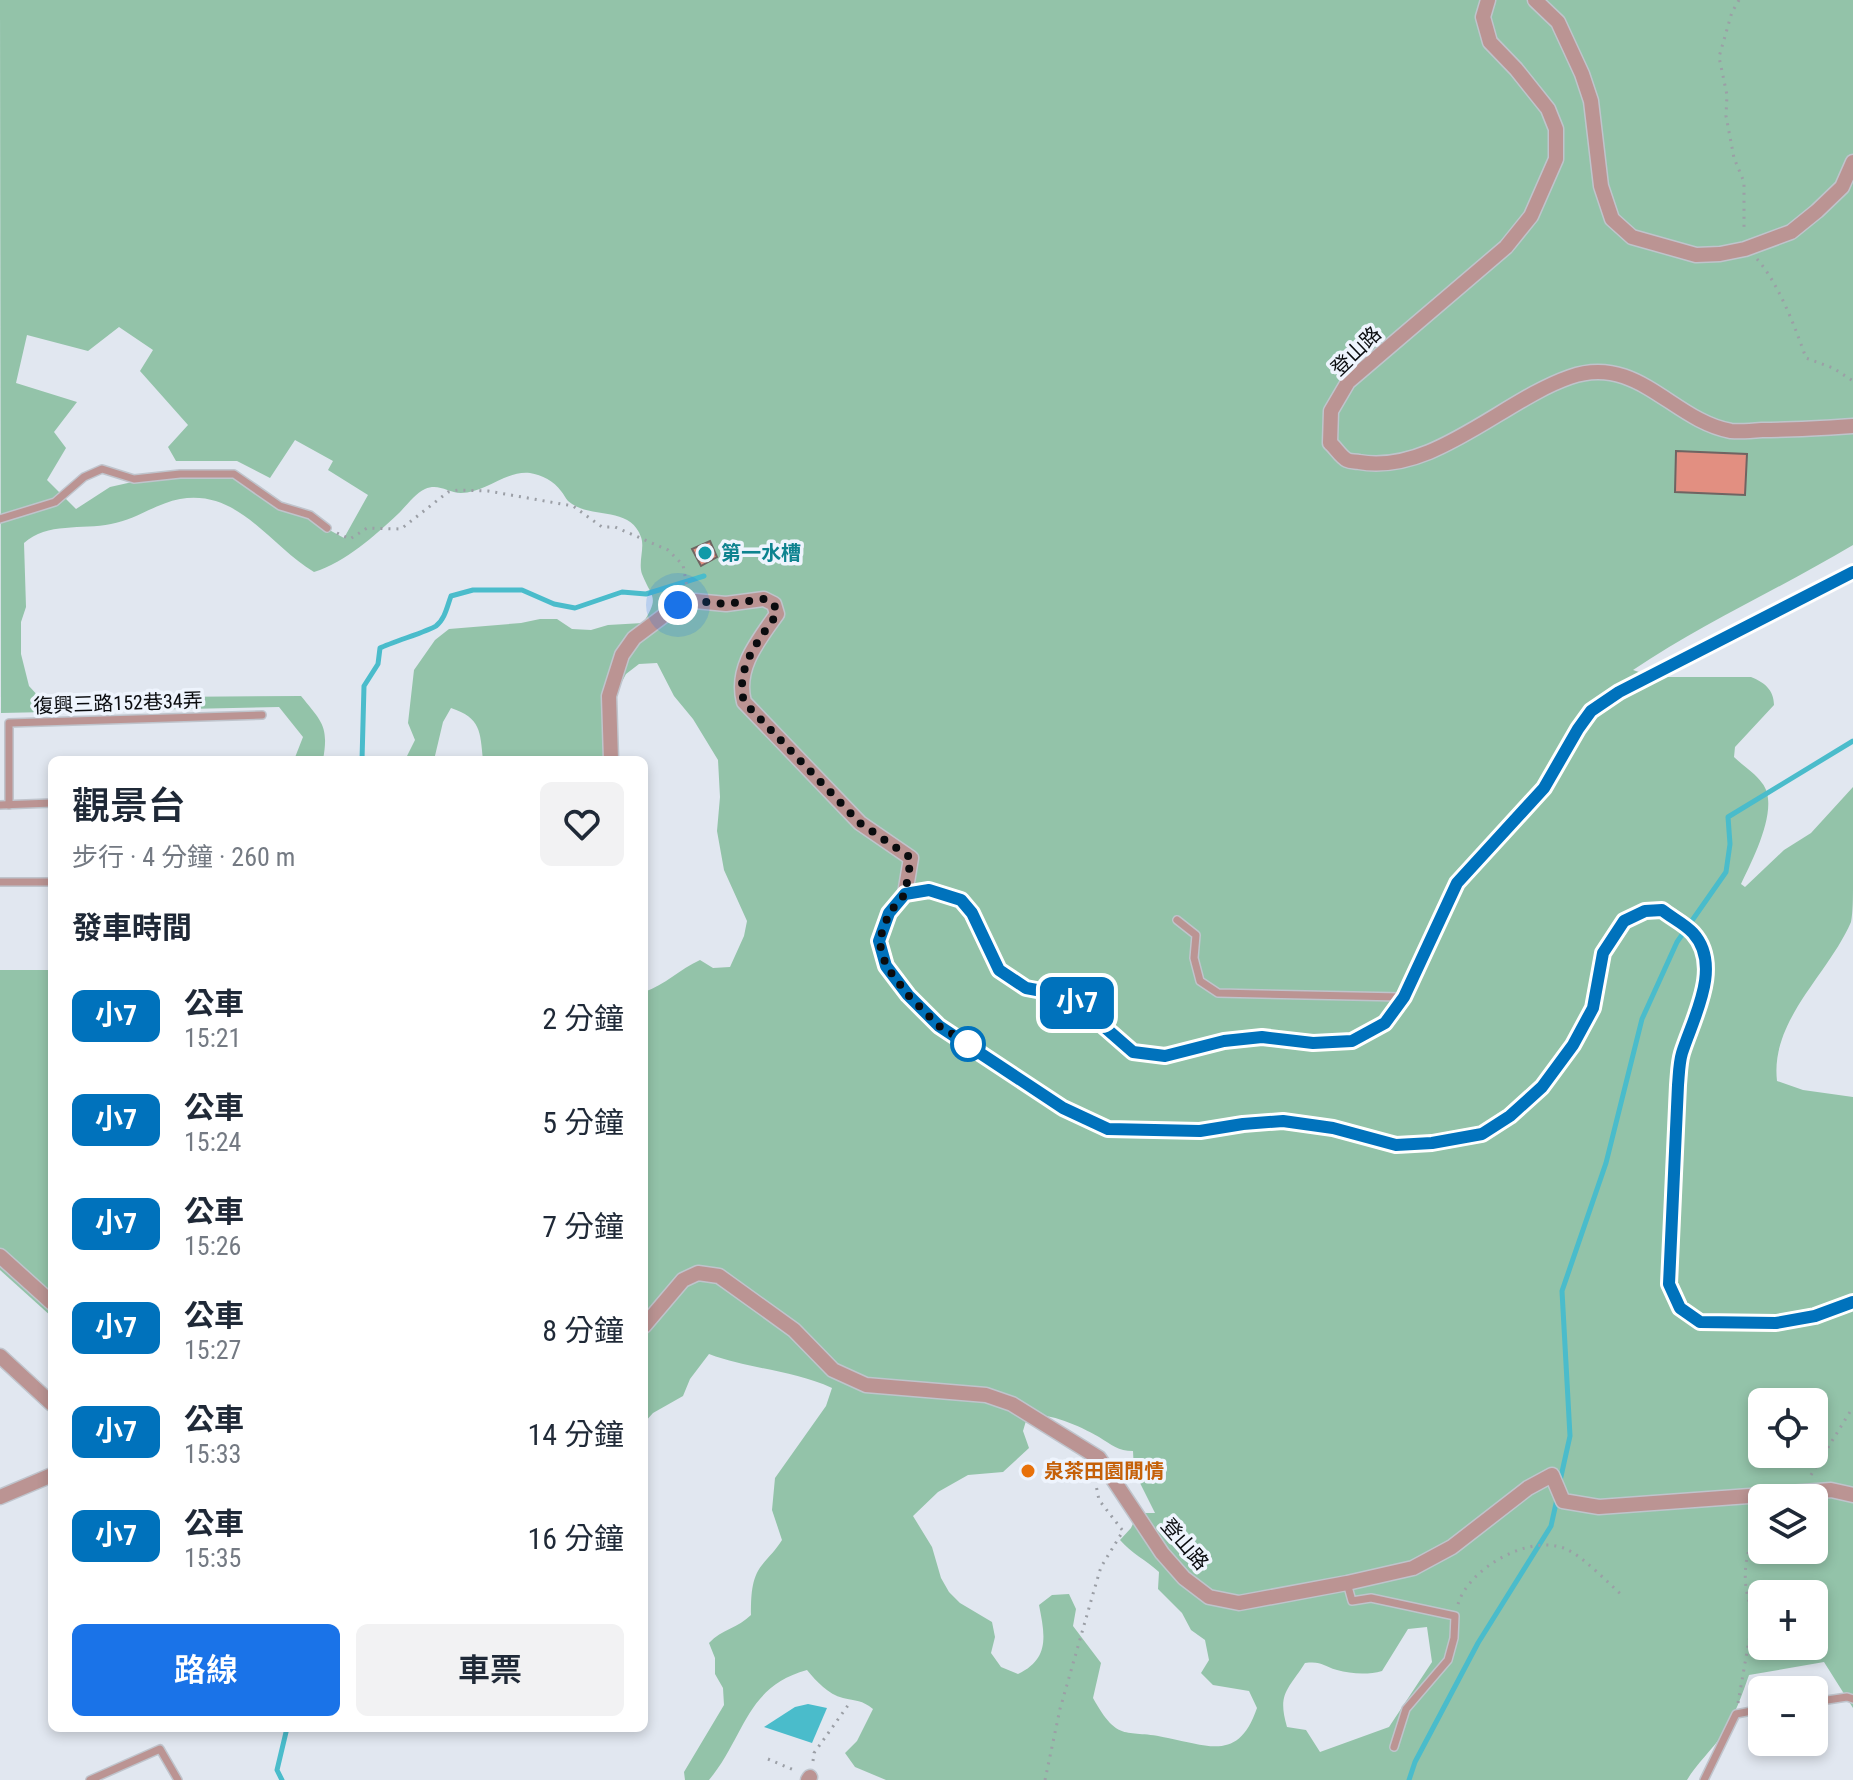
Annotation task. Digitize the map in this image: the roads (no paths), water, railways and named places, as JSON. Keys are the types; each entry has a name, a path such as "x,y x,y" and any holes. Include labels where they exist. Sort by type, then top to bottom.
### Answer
{"street":[{"name":"登山路","path":"1488,0 1483,17 1490,42 1548,109 1556,129 1556,159 1531,216 1506,247 1348,382 1331,411 1330,443 1347,460 1375,465 1414,457 1445,444 1529,396 1570,377 1592,372 1617,374 1645,385 1704,421 1731,431 1853,426"},
{"path":"1535,0 1558,22 1582,74 1591,101 1601,186 1612,219 1632,237 1696,255 1745,249 1791,232 1842,187 1853,162"},
{"path":"905,894 929,890 961,900 972,913 999,970 1026,988 1069,996 1133,1052 1165,1056 1224,1041 1262,1037 1313,1043 1352,1041 1385,1023 1404,997 1457,883 1544,788 1591,711 1632,685 1853,572"},
{"path":"611,756 609,696 622,655 634,638 678,605 695,601 726,604 764,599 774,604 777,614 746,661 740,686 744,702 860,823 911,858 905,894 889,913 879,941 886,966 908,995 939,1026 1063,1108 1108,1129 1200,1131 1283,1121 1333,1128 1396,1145 1432,1143 1482,1134 1510,1116 1542,1087 1573,1045 1593,1008 1603,953 1624,921 1645,911 1662,910 1693,934 1706,959 1697,1015 1681,1056 1669,1284 1680,1308 1700,1322 1776,1323 1815,1316 1853,1302"},
{"path":"0,1256 48,1299"},
{"name":"登山路","path":"648,1321 683,1280 698,1273 719,1276 794,1330 833,1370 866,1385 986,1395 1012,1404 1099,1458 1162,1553 1184,1578 1209,1597 1239,1603 1413,1568 1452,1547 1528,1488 1552,1475 1563,1501 1599,1507 1831,1490 1853,1495"},
{"path":"0,1356 48,1400"},
{"path":"0,1497 48,1477"}],"lane":[{"path":"0,519 55,502 84,477 102,469 134,479 180,474 234,474 280,506 310,515 327,528"},
{"name":"復興三路152巷34弄","path":"48,803 4,805 9,723 262,715"},
{"path":"0,882 48,882"},
{"path":"1177,920 1196,935 1194,958 1200,981 1218,993 1404,997"},
{"path":"1347,1583 1352,1601 1371,1598 1455,1616 1454,1638 1448,1660 1406,1709 1394,1747"},
{"path":"1828,1700 1853,1699"},
{"path":"1704,1780 1736,1714 1748,1712"},
{"path":"90,1780 160,1749 178,1780"}],"water":[{"path":"808,1704 827,1708 812,1743 764,1727 795,1707"}],"waterway":[{"path":"362,756 364,686 378,664 380,648 436,626 444,616 451,596 473,590 522,590 554,604 575,608 622,592 646,594 704,576"},
{"path":"1560,1481 1570,1436 1562,1291 1606,1163 1642,1019 1677,942 1726,872 1730,844 1728,817 1853,741"},
{"path":"1409,1780 1415,1762 1478,1643 1551,1526 1557,1499"},
{"path":"282,1780 277,1770 286,1732"}],"place":[{"name":"第一水槽","path":"705,553"},
{"name":"泉茶田園閒情","path":"1028,1471"}]}
